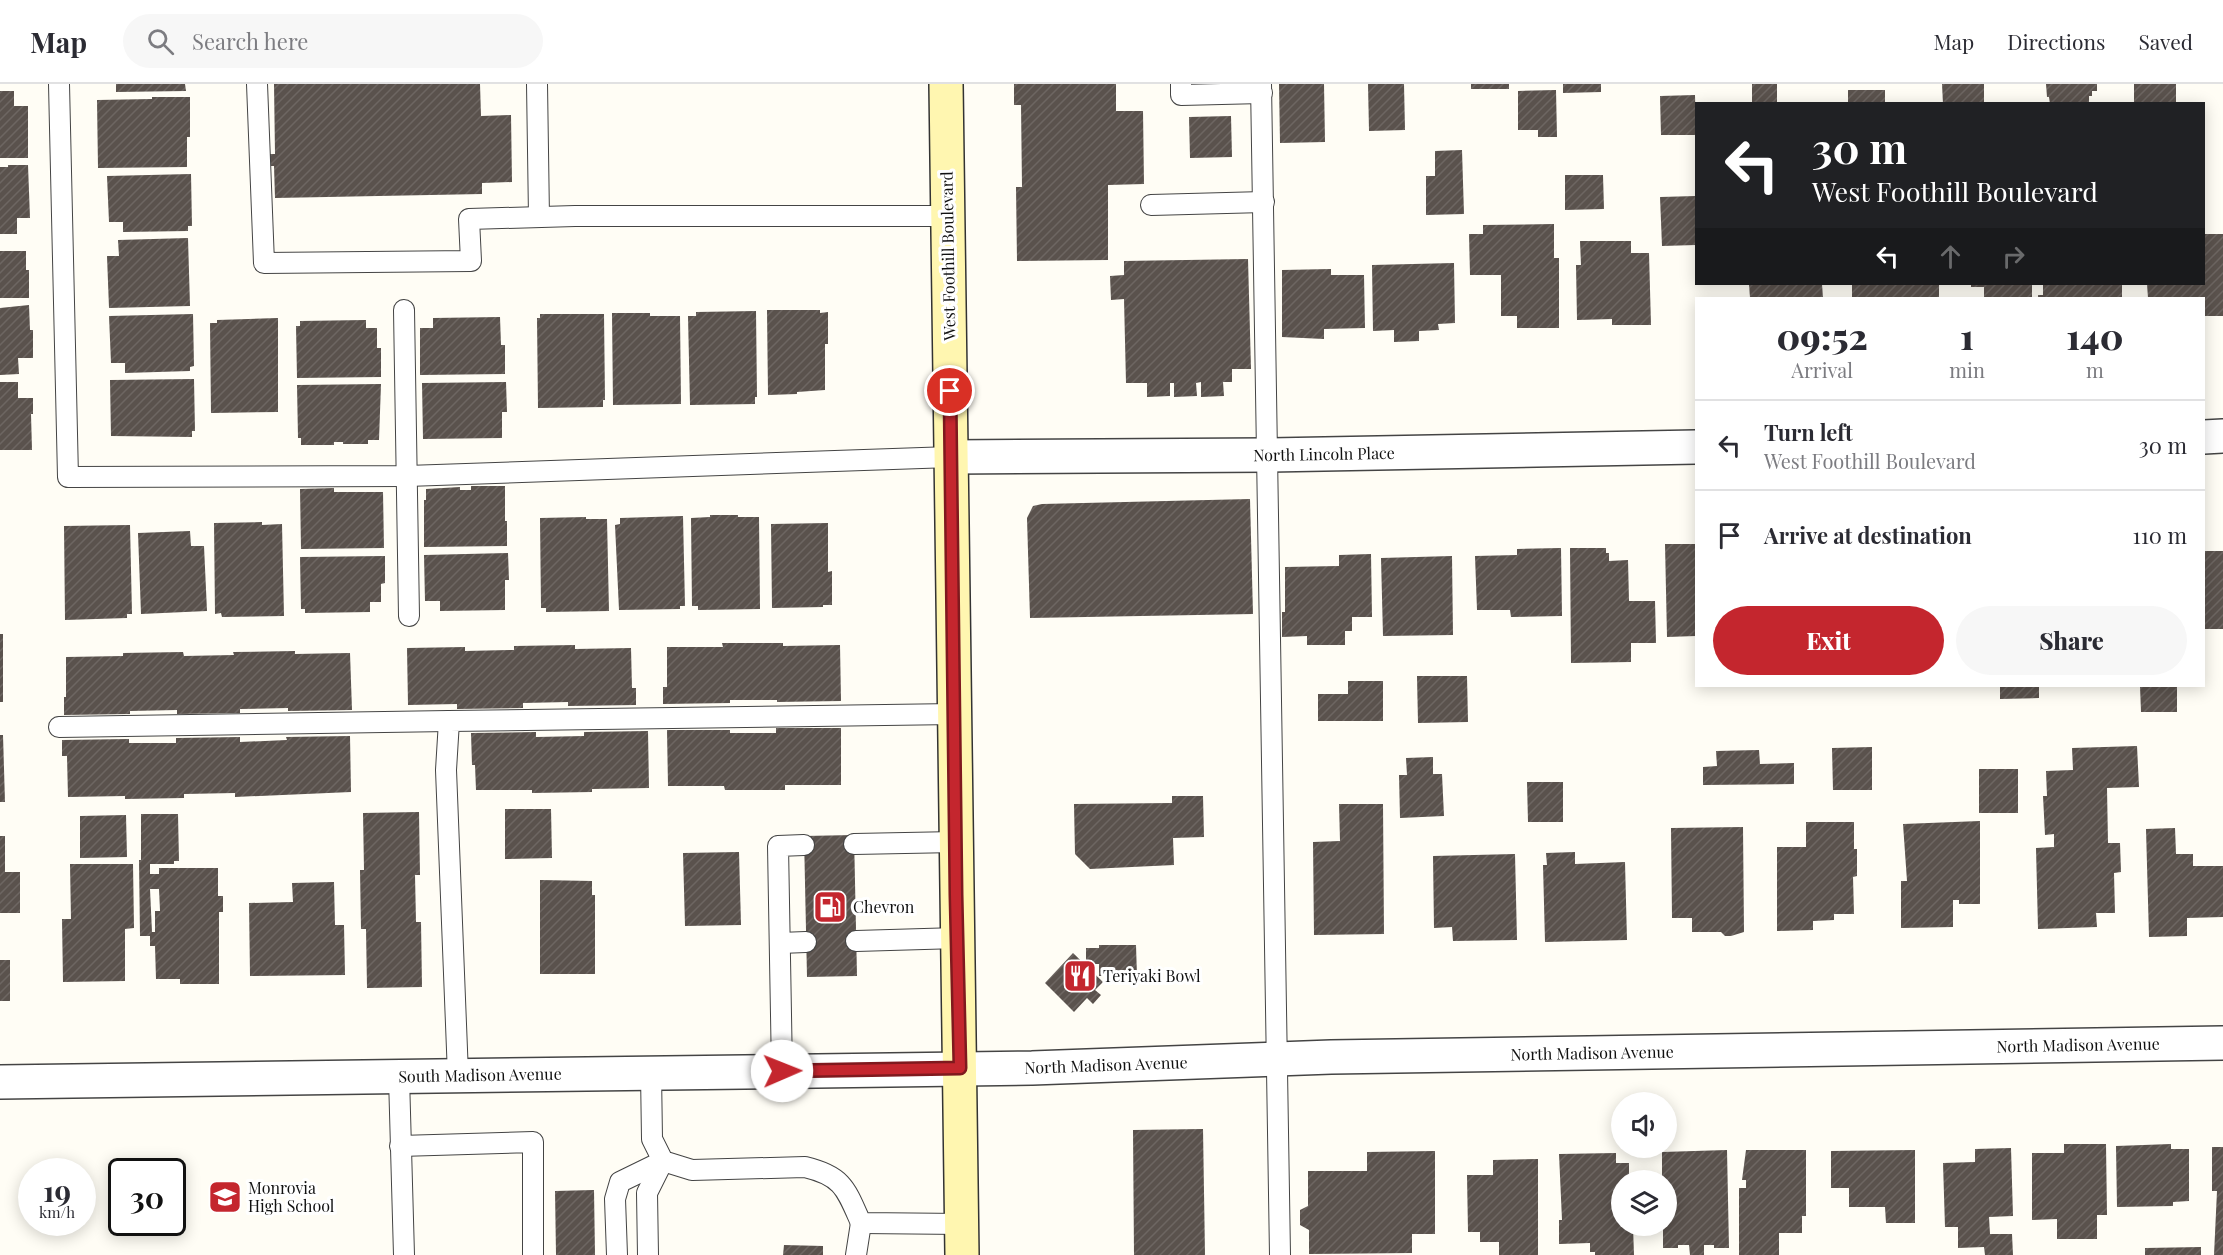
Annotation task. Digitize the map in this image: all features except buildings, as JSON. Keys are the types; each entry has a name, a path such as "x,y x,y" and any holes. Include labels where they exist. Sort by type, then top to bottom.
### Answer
{"main road":[{"name":"West Foothill Boulevard","path":"946,84 962,1240"}],"street":[{"path":"2205,437 2223,436"},
{"name":"North Lincoln Place","path":"951,457 1268,455 1695,447"},
{"name":"North Madison Avenue","path":"960,1068 1032,1068 1276,1059 2223,1043"},
{"name":"South Madison Avenue","path":"0,1082 960,1068"}],"lane":[{"path":"59,84 68,477 407,476 951,457"},
{"path":"257,84 264,263 471,261 469,219 948,216"},
{"path":"537,84 539,217"},
{"path":"1181,84 1181,94 1261,88 1280,1255"},
{"path":"1151,205 1264,202"},
{"path":"404,310 409,616"},
{"path":"59,727 955,714"},
{"path":"449,721 446,770 458,1075"},
{"path":"854,844 956,842"},
{"path":"782,1071 778,846 804,845"},
{"path":"856,941 958,938"},
{"path":"780,943 806,942"},
{"path":"651,1073 652,1139 663,1161"},
{"path":"399,1077 404,1255"},
{"path":"400,1146 533,1142 533,1255"},
{"path":"648,1255 647,1193 663,1161"},
{"path":"617,1255 615,1199 620,1182 663,1161 692,1170 805,1167 823,1171 844,1185 861,1223 856,1255"},
{"path":"861,1223 962,1240"}],"place":[{"name":"Chevron","path":"830,907"},
{"name":"Teriyaki Bowl","path":"1080,976"},
{"name":"Monrovia High School","path":"225,1197"}],"route":[{"path":"782,1071 960,1068 950,391"}]}
